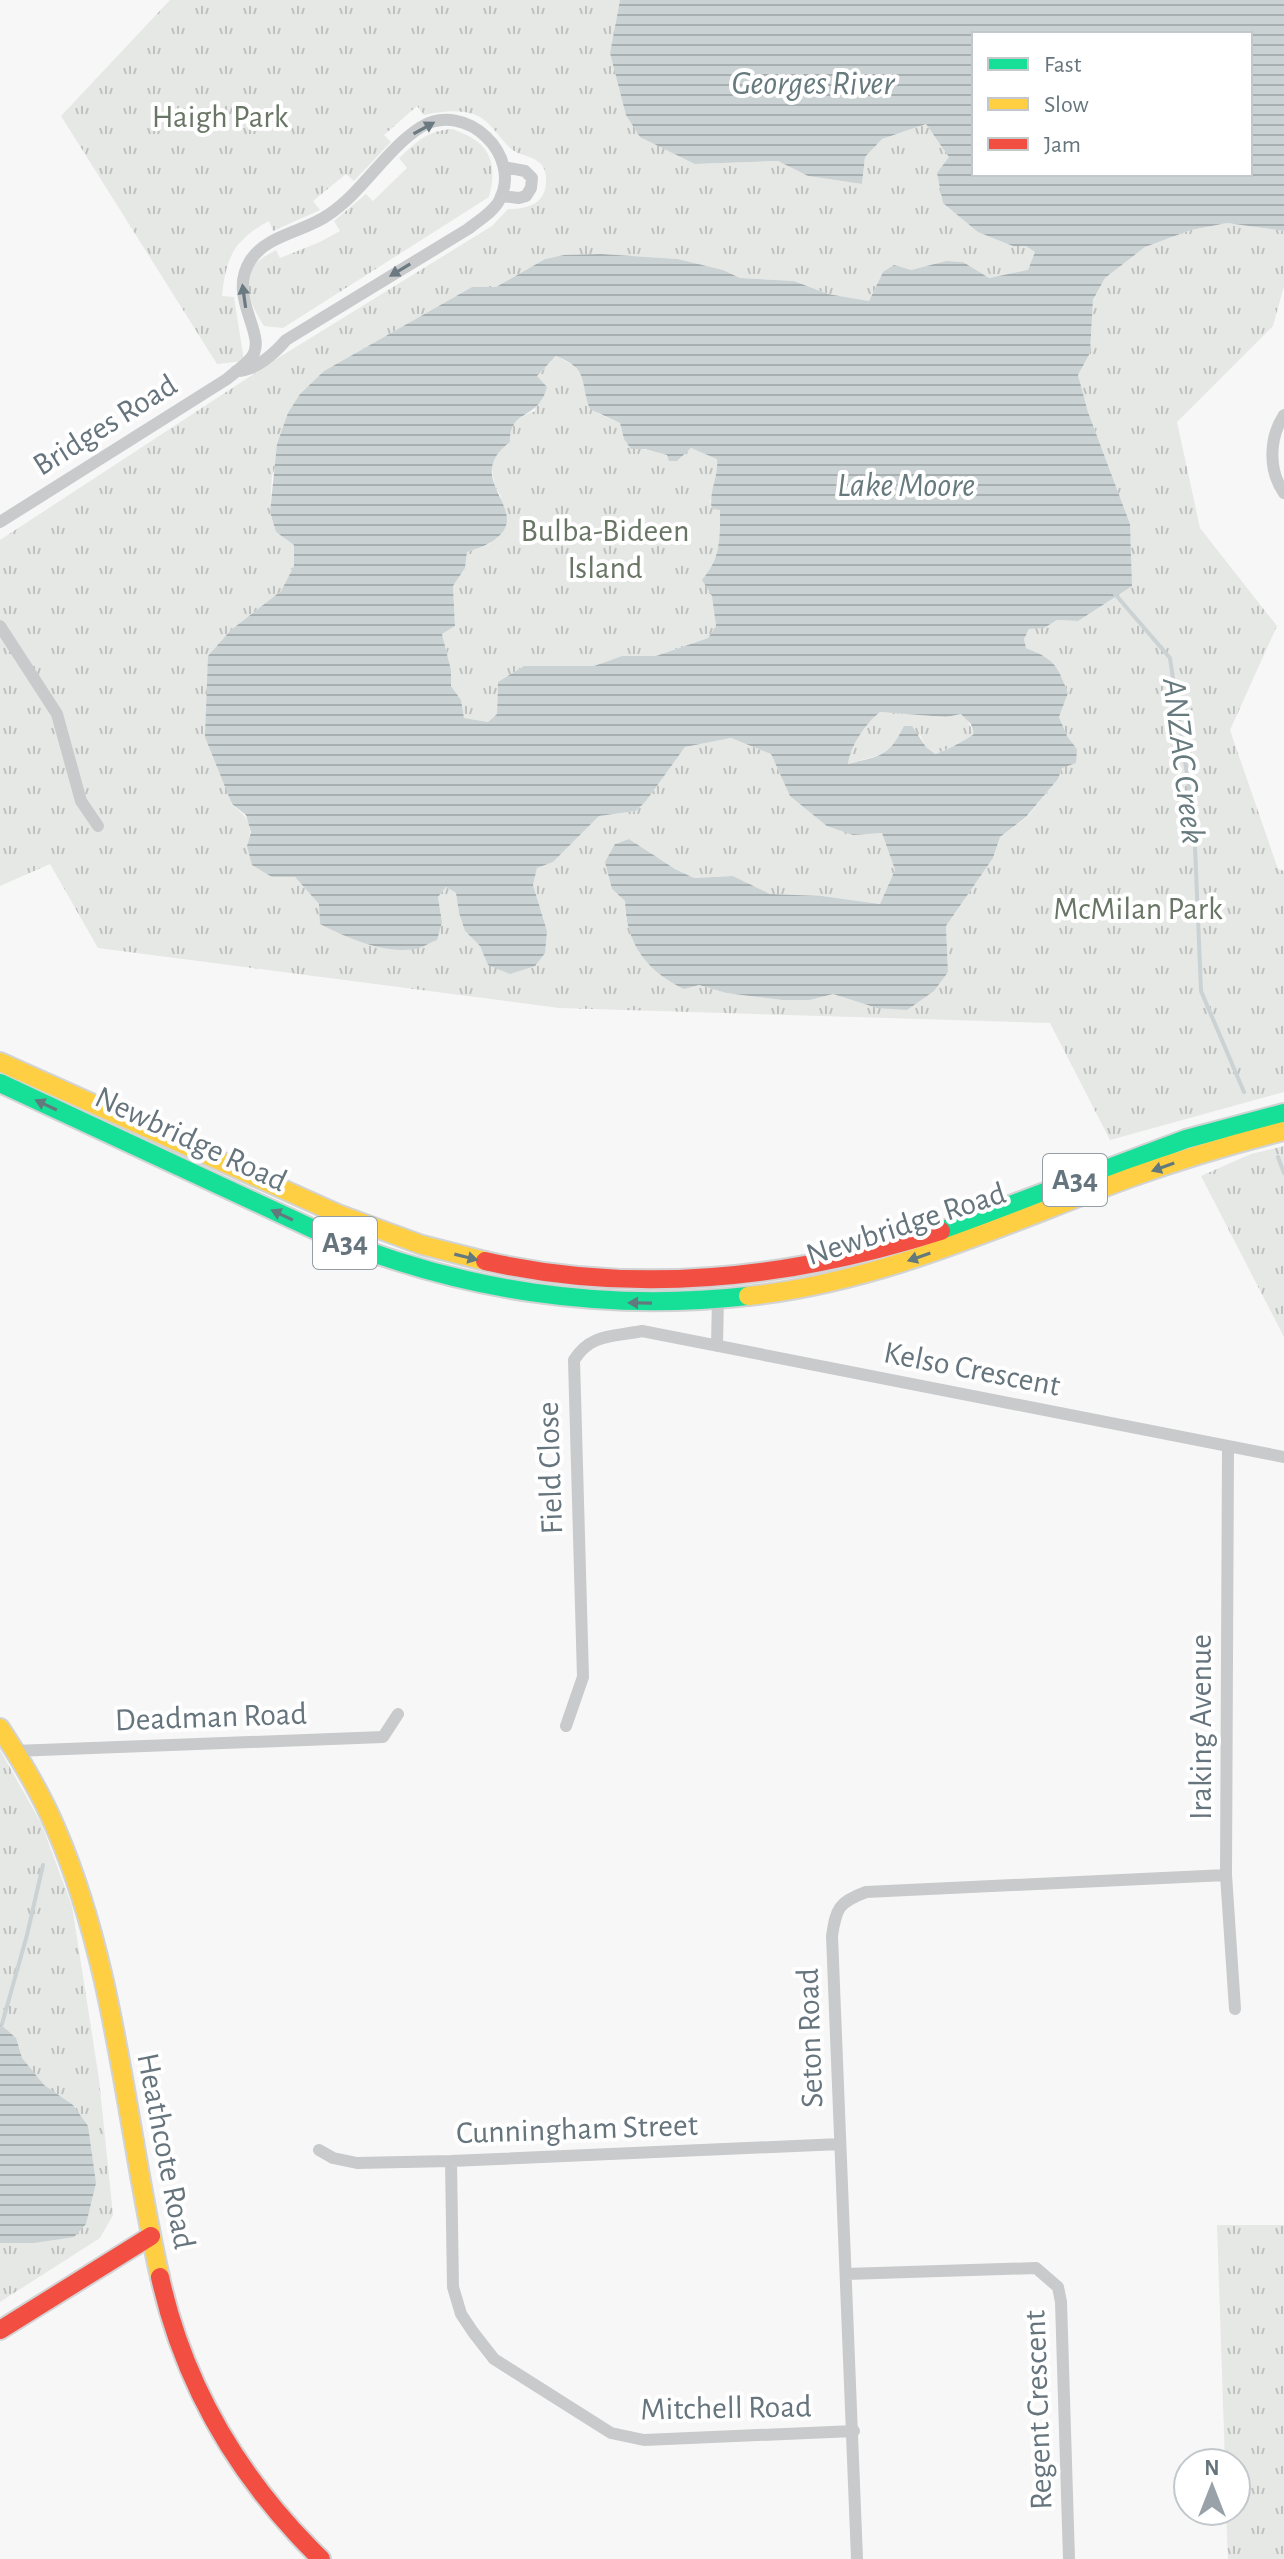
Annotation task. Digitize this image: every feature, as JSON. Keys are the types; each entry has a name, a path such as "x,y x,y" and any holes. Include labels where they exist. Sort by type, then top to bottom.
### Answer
{"main road":[{"name":"Newbridge Road","path":"0,1062 335,1213 441,1250 509,1267 573,1276 636,1280 717,1278 798,1268 896,1245 1165,1146 1234,1133 1282,1119"},
{"name":"Newbridge Road","path":"0,1083 291,1219 346,1243 434,1274 532,1293 631,1303 718,1300 804,1288 880,1270 1182,1160 1234,1133"},
{"name":"Heathcote Road","path":"0,1728 62,1843 79,1893 109,2016 163,2292 180,2348 207,2409 245,2472 321,2559"},
{"path":"0,2330 151,2236"}],"street":[{"name":"Bridges Road","path":"0,522 239,369 245,372 286,340 468,229 496,205 501,196 526,196 530,192 532,178 525,171 504,167 488,138 468,124 445,119 424,125 333,212 272,241 251,259 241,288 248,320 255,331"},
{"path":"501,196 504,167"},
{"path":"255,331 269,341 286,340"},
{"path":"239,369 255,351 255,331"},
{"path":"1284,415 1276,427 1272,442 1275,480 1284,493"},
{"path":"0,626 57,714 81,801 98,826"},
{"path":"717,1278 717,1346"},
{"name":"Field Close","path":"566,1726 583,1677 574,1360 582,1347 600,1337 642,1331 717,1346"},
{"name":"Kelso Crescent","path":"717,1346 1284,1457"},
{"name":"Iraking Avenue","path":"1228,1446 1226,1875 1235,2009"},
{"name":"Deadman Road","path":"14,1751 383,1737 398,1714"},
{"name":"Seton Road","path":"857,2559 832,1936 835,1916 847,1899 866,1892 1226,1875"},
{"name":"Cunningham Street","path":"319,2150 347,2162 451,2161 840,2144"},
{"name":"Mitchell Road","path":"451,2161 453,2287 461,2314 494,2359 611,2433 644,2440 854,2431"},
{"name":"Regent Crescent","path":"846,2274 1036,2268 1058,2287 1069,2559"}],"green space":[{"name":"Haigh Park","path":"170,0 620,0 610,53 619,81 695,164 778,161 808,176 862,184 865,157 882,139 926,124 1013,246 1026,246 1036,252 1028,271 988,278 963,262 946,261 911,270 883,272 869,301 828,294 794,281 740,278 723,270 678,259 564,255 545,259 496,287 472,287 324,371 300,394 272,476 270,512 276,532 294,545 294,566 281,591 231,630 231,804 250,827 247,846 272,877 295,877 319,904 442,922 438,897 446,887 456,893 465,931 480,946 488,964 547,931 533,885 537,868 553,862 599,816 636,811 685,747 731,738 771,754 790,796 853,835 882,833 895,870 880,904 822,896 770,894 733,876 694,878 629,839 615,844 612,889 625,901 626,919 699,985 726,993 782,1000 810,1000 833,994 877,1008 948,972 946,926 993,858 1000,837 1027,817 1058,779 1062,768 1077,749 1059,717 1068,693 1061,676 1049,659 1026,648 1024,639 1030,628 1044,628 1057,620 1079,621 1130,524 1088,412 1078,375 1090,353 1093,301 1105,278 1145,247 1191,230 1227,223 1284,231 1284,286 1273,326 1177,422 1200,528 1277,626 1230,730 1278,869 1284,871 1284,1092 1110,1140 1050,1023 559,1008 98,948 50,864 0,886 0,540 278,358 492,226 508,209 534,204 545,189 541,164 513,150 484,120 460,112 424,115 417,106 384,135 391,142 354,181 346,174 313,201 320,210 273,231 269,221 240,243 229,260 222,296 234,297 244,361 217,364 61,116"},
{"path":"452,129 474,139 488,154 492,172 489,197 283,328 264,326 252,304 248,288 250,272 256,263 276,250 280,258 340,231 334,221 366,194 373,201 407,168 399,158 429,135"},
{"name":"Bulba-Bideen Island","path":"557,356 574,366 583,376 586,398 599,414 620,423 624,439 631,448 666,455 677,461 691,448 718,458 710,502 720,509 720,544 710,571 716,627 708,638 656,656 622,656 594,666 524,666 498,682 497,714 488,722 463,718 461,700 451,686 451,670 442,634 455,626 453,586 465,568 467,552 490,544 501,496 495,487 491,463 499,450 510,442 516,422 535,411 537,376"},
{"path":"880,712 946,717 961,714 974,734 935,754 926,747 920,735 895,744 887,753 847,764 859,735"},
{"path":"1284,1146 1284,1337 1201,1176 1251,1154"},
{"path":"0,1750 41,1823 72,1906 99,2079 113,2215 100,2238 0,2302"},
{"path":"1217,2225 1284,2225 1284,2559 1228,2559 1227,2527 1252,2527 1252,2447 1224,2447"}],"water":[{"name":"Lake Moore","path":"620,0 1284,0 1284,231 1227,223 1191,230 1145,247 1105,278 1093,300 1090,353 1078,375 1088,412 1130,524 1132,586 1078,621 1057,620 1044,628 1029,629 1024,639 1026,648 1054,664 1068,693 1059,717 1077,749 1076,763 1062,768 1058,779 1026,817 1000,837 993,858 946,926 948,972 934,991 907,1010 877,1008 833,994 810,1000 782,1000 726,993 699,985 684,989 659,974 641,954 629,930 625,901 612,889 605,862 615,844 629,839 694,878 733,876 770,894 822,896 880,904 895,870 882,833 853,835 827,826 790,796 771,754 731,738 685,747 636,811 599,816 553,862 537,868 533,885 547,931 545,953 535,966 510,974 488,965 480,946 465,931 456,893 446,887 438,897 442,922 437,940 419,948 381,948 320,924 319,904 295,877 272,877 252,865 247,846 251,832 246,815 232,804 205,737 208,656 231,630 281,591 294,566 294,545 276,532 270,512 277,444 288,413 300,394 324,371 472,287 496,287 545,259 564,255 678,259 723,270 740,278 794,281 828,294 869,301 883,272 894,265 911,270 946,261 963,262 989,278 1028,270 1035,252 1026,246 1013,246 978,232 943,203 937,173 949,157 926,124 882,139 865,157 862,184 808,176 778,161 695,164 640,137 626,115 610,53","holes":["556,356 575,366 582,378 590,409 620,423 624,439 631,449 645,449 667,455 669,461 677,461 691,448 717,459 711,503 712,509 720,510 719,539 713,564 702,580 712,596 716,626 708,638 656,656 622,656 594,666 524,666 498,682 497,714 488,722 464,718 461,700 451,686 451,670 442,634 455,626 453,586 465,568 467,552 488,544 503,531 507,519 492,470 496,456 510,442 511,431 519,419 543,398 547,387 537,376","880,712 946,717 961,714 971,724 974,734 935,754 926,747 912,726 904,726 888,750 848,764 855,743"]},
{"path":"0,2024 16,2038 22,2058 44,2085 73,2105 88,2126 96,2183 86,2224 74,2237 34,2243 0,2243"}],"waterway":[{"name":"ANZAC Creek","path":"1115,594 1170,658 1194,822 1201,991 1244,1092"},
{"name":"ANZAC Creek","path":"1278,1157 1284,1173"},
{"path":"2,2024 43,1865"}],"traffic: fast":[{"path":"0,1083 324,1234 427,1270 479,1283 586,1298 640,1301 748,1296"},
{"path":"941,1231 1186,1139 1284,1113"}],"traffic: slow":[{"path":"0,1062 338,1214 422,1245 485,1261"},
{"path":"748,1296 798,1289 896,1264 1151,1170 1284,1131"},
{"path":"0,1728 50,1816 77,1883 107,1994 160,2277"}],"traffic: jam":[{"path":"485,1261 542,1272 600,1278 715,1277 829,1260 941,1231"},
{"path":"0,2330 151,2236"},
{"path":"160,2277 184,2356 220,2430 265,2497 321,2559"}],"water label":[{"name":"Georges River","path":"813,84"}],"park label":[{"name":"McMilan Park","path":"1138,909"}]}
